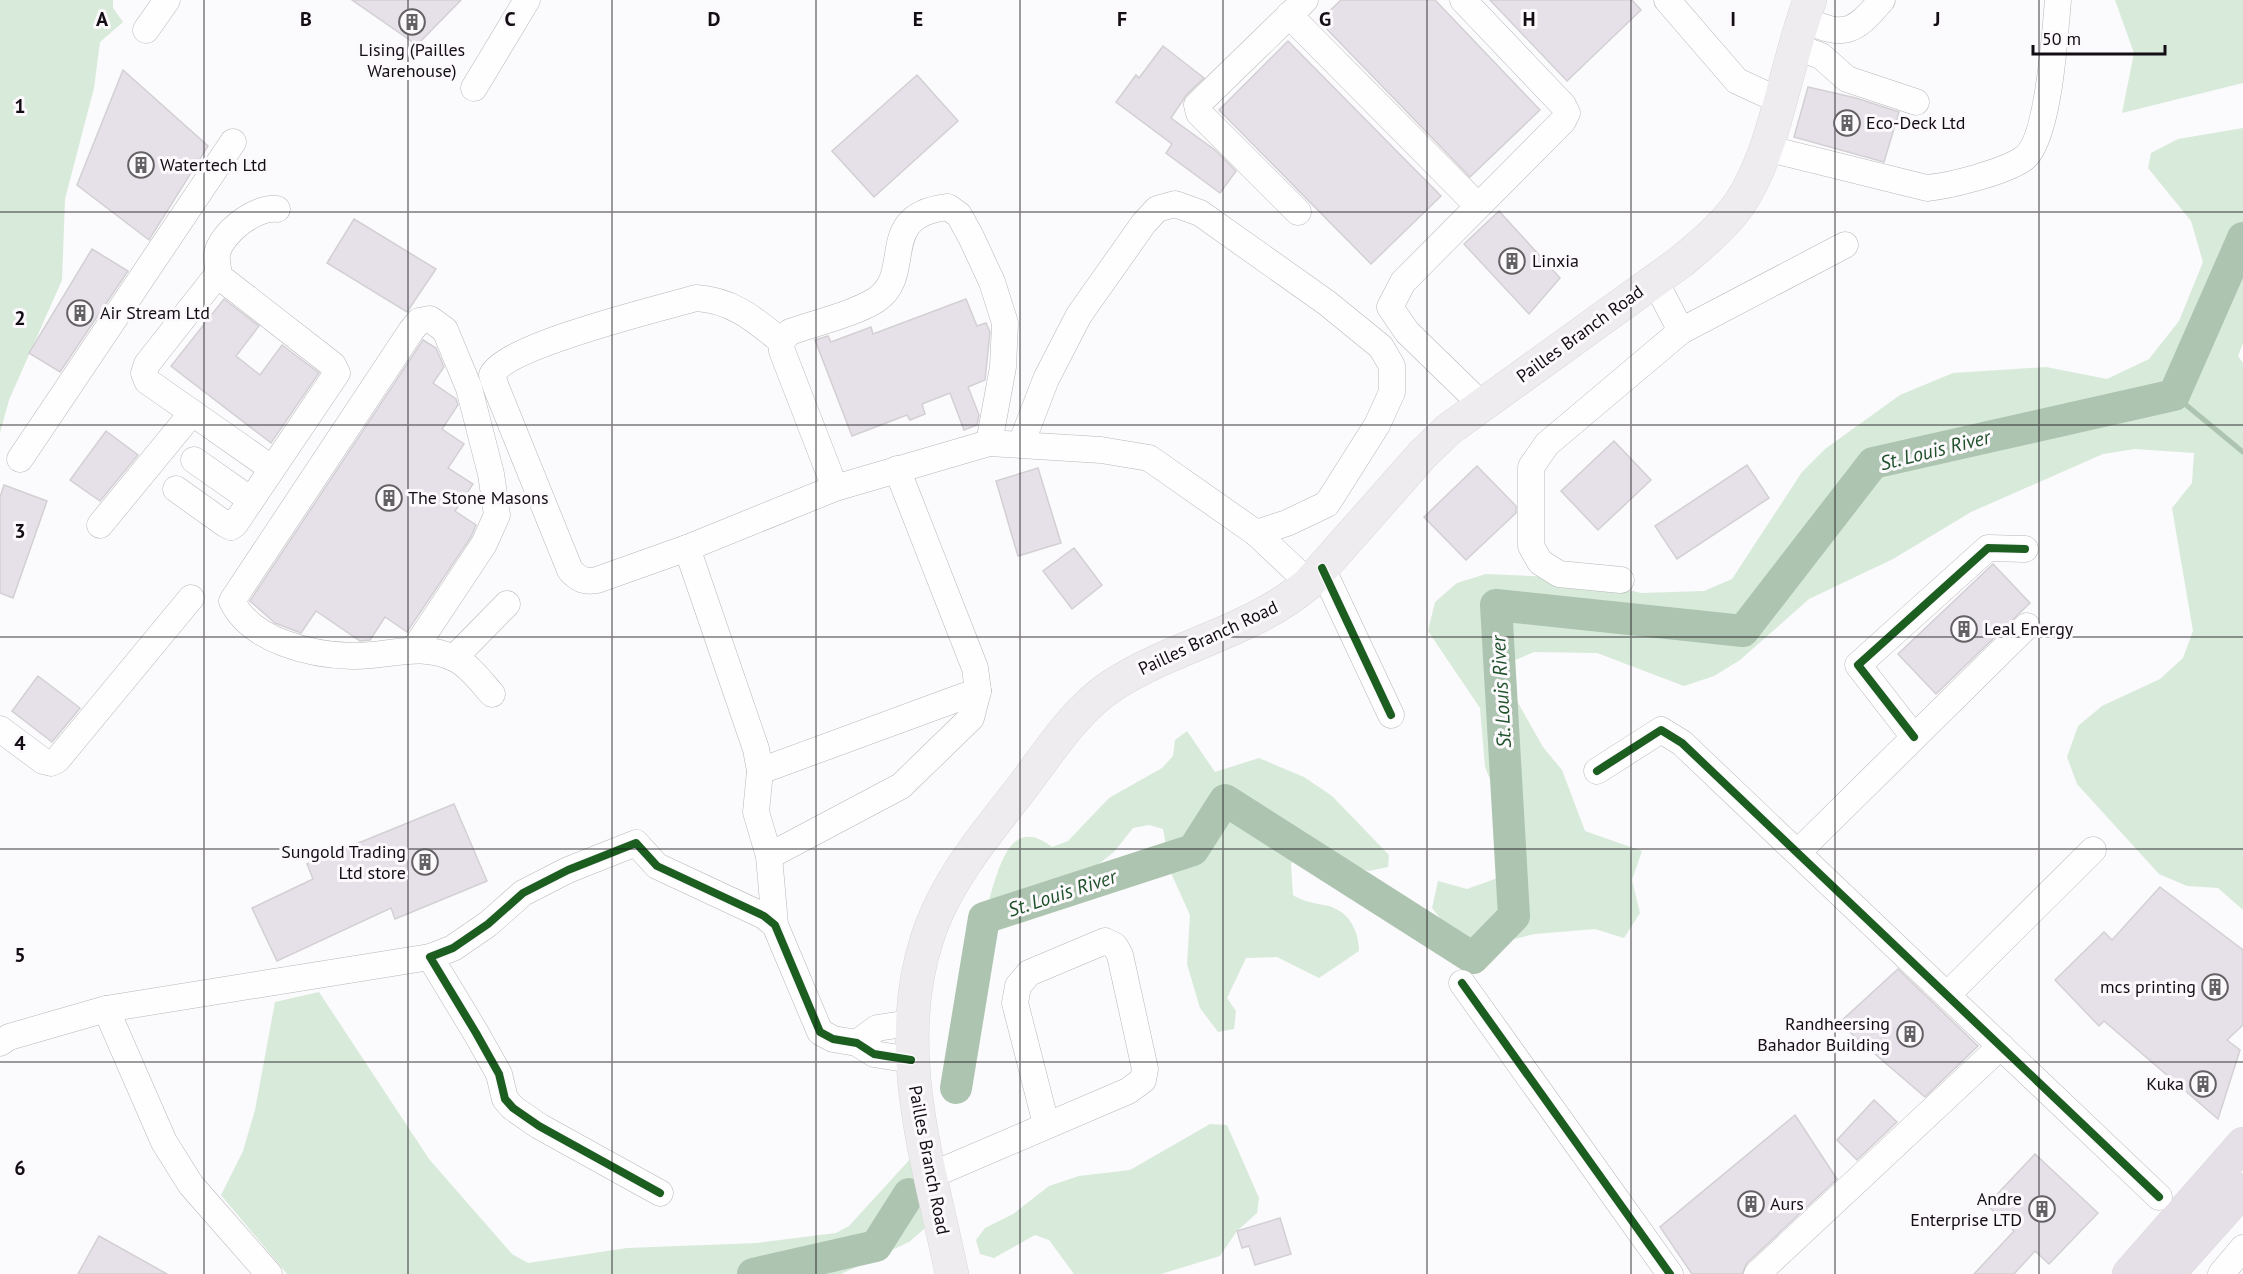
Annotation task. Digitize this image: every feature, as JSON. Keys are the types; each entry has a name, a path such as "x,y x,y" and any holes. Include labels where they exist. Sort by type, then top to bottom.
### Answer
{"highway":[{"path":"2129,1274 2243,1144"},
{"path":"2168,1274 2243,1190"}],"main road":[{"name":"Pailles Branch Road","path":"951,1274 911,1060 910,1023 927,938 952,885 971,854 1074,721 1094,700 1138,669 1254,619 1278,606 1315,575 1423,454 1482,405 1655,281 1716,232 1740,202 1760,164 1802,22"}],"street":[{"path":"146,30 167,0"},
{"path":"474,88 527,0"},
{"path":"1462,0 1563,105 1567,113 1563,121 1403,282 1390,307 1407,332 1482,405"},
{"path":"1667,0 1737,81 1779,100"},
{"path":"1802,22 1830,31 1846,31 1856,26 1882,0"},
{"path":"1765,148 1927,188 1948,186 2024,159 2038,136 2045,112 2058,0"},
{"path":"1299,212 1197,109 1197,105 1297,7 1478,206"},
{"path":"1802,22 1821,56 1847,80 1916,102"},
{"path":"20,459 233,142"},
{"path":"1021,444 1046,379 1079,315 1144,223 1157,209 1174,204 1200,213 1327,303 1381,346 1392,366 1392,392 1377,425 1327,504 1297,519 1256,533"},
{"path":"781,341 790,332 877,299 890,283 902,232 913,218 936,208 948,207 958,215 971,237 992,282 1005,323 1004,367 989,443"},
{"path":"176,489 231,527 337,373 333,365 219,278 217,254 225,240 244,219 257,210 277,209"},
{"path":"1621,580 1559,574 1540,562 1531,546 1531,467 1547,444 1681,332 1845,245"},
{"path":"219,278 214,279 147,364 144,374 147,381 271,468"},
{"path":"1655,281 1681,332"},
{"path":"835,488 782,351 781,341 747,313 717,299 696,298 522,352 495,368 492,375 570,570 586,582 687,548 835,488 989,443 1101,450 1149,458 1315,575 1366,657 1391,715"},
{"path":"416,648 484,544 497,515 491,474 469,388 445,330 430,319 419,321 411,332 232,601 238,613 266,633 300,650 353,656 416,648 454,658 465,664 492,694"},
{"path":"100,525 192,413"},
{"path":"194,460 251,500"},
{"path":"769,856 901,786 971,718 978,691 975,668 897,469"},
{"path":"687,548 756,749 760,771 756,812 769,856 775,925 820,1032 833,1039 857,1043 874,1054 911,1060"},
{"path":"1914,737 1858,665 1988,548 2025,549"},
{"path":"0,729 43,761 51,763 57,760 191,598"},
{"path":"454,658 507,604"},
{"path":"1798,852 2027,626"},
{"path":"760,771 978,691"},
{"path":"1597,771 1661,730 1682,742 2159,1197"},
{"path":"0,1043 9,1037 106,1010 430,957 453,948 488,924 523,893 568,870 636,843 657,866 764,916 775,925"},
{"path":"1948,994 2092,850"},
{"path":"932,1175 1046,1124 1128,1091 1143,1080 1145,1069 1120,955 1115,946 1105,941 1029,973 1018,986 1015,1003 1046,1124"},
{"path":"430,957 476,1033 498,1074 505,1099 513,1108 539,1126 660,1193"},
{"path":"1462,983 1670,1274"},
{"path":"106,1010 150,1113 185,1176 269,1274"},
{"path":"857,1043 877,1028 910,1023"},
{"path":"1757,1274 2001,1046"},
{"path":"2221,1274 2243,1248"}],"green space":[{"path":"0,0 113,0 113,8 123,22 100,42 94,88 65,199 62,280 9,400 0,433"},
{"path":"2115,0 2243,0 2243,83 2122,113 2134,53"},
{"path":"2243,128 2243,343 2238,356 2243,363 2243,910 2218,888 2187,886 2159,874 2077,784 2067,757 2078,726 2102,706 2160,679 2183,658 2193,631 2172,508 2192,483 2194,453 2135,449 2103,454 1971,512 1893,559 1809,599 1740,660 1714,676 1684,686 1597,653 1534,652 1508,663 1513,694 1543,747 1562,770 1585,831 1642,851 1632,880 1640,913 1624,938 1595,929 1535,934 1476,948 1451,932 1432,908 1438,881 1467,889 1495,879 1511,854 1508,824 1485,767 1480,708 1428,631 1435,602 1457,583 1486,574 1579,578 1641,593 1704,591 1732,579 1802,472 1825,449 1900,395 1953,373 2046,367 2107,379 2149,359 2179,321 2203,262 2191,221 2148,168 2151,153 2178,139"},
{"path":"1187,731 1215,772 1259,758 1304,777 1332,796 1389,855 1388,867 1369,871 1298,850 1291,864 1293,895 1343,913 1354,928 1359,951 1319,978 1277,957 1246,958 1227,998 1236,1011 1234,1029 1218,1032 1200,1008 1187,964 1190,915 1171,873 1163,829 1149,825 1133,828 1114,852 1029,919 989,900 1002,860 1016,841 1026,837 1038,838 1052,847 1068,841 1109,798 1162,768 1173,756 1175,740"},
{"path":"319,992 429,1159 512,1254 528,1263 627,1248 757,1243 836,1233 849,1226 912,1157 932,1222 909,1242 841,1274 287,1274 221,1195 243,1151 255,1110 275,1002"},
{"path":"1210,1124 1227,1125 1259,1198 1257,1213 1237,1231 1220,1256 1161,1274 1074,1274 1049,1240 1035,1235 994,1258 980,1254 976,1240 985,1228 1013,1214 1049,1186 1079,1176 1130,1170"}],"building":[{"name":"Lising (Pailles Warehouse)","path":"352,0 461,0 417,45"},
{"path":"1341,0 1435,0 1540,110 1470,177 1319,21"},
{"path":"1490,0 1632,0 1641,10 1567,81"},
{"path":"1288,41 1441,196 1371,264 1219,110"},
{"path":"1163,46 1204,78 1187,94 1171,118 1215,150 1236,171 1220,193 1166,153 1172,144 1116,102 1136,75 1139,78"},
{"name":"Watertech Ltd","path":"123,70 208,146 149,240 77,185"},
{"path":"917,75 958,121 874,197 832,151"},
{"name":"Eco-Deck Ltd","path":"1808,87 1856,98 1899,112 1884,162 1794,137"},
{"name":"Linxia","path":"1499,211 1560,278 1529,314 1464,244"},
{"path":"354,219 436,269 407,312 327,263"},
{"name":"Air Stream Ltd","path":"92,249 128,271 60,372 29,353"},
{"path":"224,299 259,326 236,356 260,375 282,345 319,373 271,443 171,366"},
{"path":"966,299 977,326 986,323 990,332 985,380 968,387 979,415 977,425 964,430 950,393 922,404 925,414 910,420 907,415 852,436 815,340 828,336 831,342 871,327 873,334"},
{"name":"The Stone Masons","path":"423,340 436,348 444,367 433,383 456,399 458,405 442,429 464,444 448,468 473,484 455,511 476,525 471,537 407,632 385,617 370,640 360,641 316,611 301,633 275,623 250,601"},
{"path":"106,431 138,455 100,501 70,480"},
{"path":"1614,441 1651,480 1598,530 1561,491"},
{"path":"1747,465 1769,498 1677,559 1655,526"},
{"path":"1477,466 1516,506 1516,513 1466,560 1424,517"},
{"path":"1038,468 1061,543 1018,556 996,481"},
{"path":"4,485 47,501 13,598 0,593 0,497"},
{"path":"1074,548 1102,585 1072,609 1043,571"},
{"name":"Leal Energy","path":"1993,564 2030,603 1936,694 1898,654"},
{"path":"38,676 80,708 52,742 12,711"},
{"path":"454,804 487,881 395,919 391,908 277,961 252,908 313,879 307,864"},
{"path":"2160,887 2243,950 2243,1025 2227,1040 2240,1050 2218,1119 2104,1021 2099,1026 2055,980 2104,932 2112,940"},
{"name":"Randheersing Bahador Building","path":"1898,969 1978,1046 1925,1097 1839,1023"},
{"path":"1874,1100 1897,1122 1857,1160 1837,1140"},
{"name":"Aurs","path":"1795,1115 1837,1179 1747,1263 1742,1274 1692,1274 1660,1227"},
{"name":"Andre Enterprise LTD","path":"2035,1154 2098,1213 2049,1264 2035,1251 2014,1274 1974,1274 2014,1231 1987,1205"},
{"path":"1280,1218 1291,1254 1255,1265 1249,1246 1242,1248 1237,1231"},
{"path":"99,1236 167,1274 78,1274"}],"waterway":[{"name":"St. Louis River","path":"956,1088 984,918 1193,850 1225,800 1473,958 1514,916 1496,605 1743,631 1873,463 2174,395 2243,238"},
{"path":"2174,395 2243,452"},
{"path":"753,1274 876,1246 909,1194"}],"cycle path":[{"path":"1914,737 1858,665 1988,548 2025,549"},
{"path":"1322,568 1391,715"},
{"path":"1597,771 1661,730 1682,743 2159,1197"},
{"path":"660,1193 539,1126 513,1108 505,1099 499,1074 430,957 453,948 488,924 523,893 568,870 636,843 657,866 764,916 775,925 820,1032 833,1039 857,1043 874,1054 911,1060"},
{"path":"1462,983 1670,1274"}],"place":[{"name":"Lising (Pailles Warehouse)","path":"412,22"},
{"name":"Eco-Deck Ltd","path":"1847,123"},
{"name":"Watertech Ltd","path":"141,165"},
{"name":"Linxia","path":"1512,261"},
{"name":"Air Stream Ltd","path":"80,313"},
{"name":"The Stone Masons","path":"389,498"},
{"name":"Leal Energy","path":"1964,629"},
{"name":"Sungold Trading Ltd store","path":"425,862"},
{"name":"mcs printing","path":"2215,987"},
{"name":"Randheersing Bahador Building","path":"1910,1034"},
{"name":"Kuka","path":"2203,1084"},
{"name":"Aurs","path":"1751,1204"},
{"name":"Andre Enterprise LTD","path":"2042,1209"}]}
